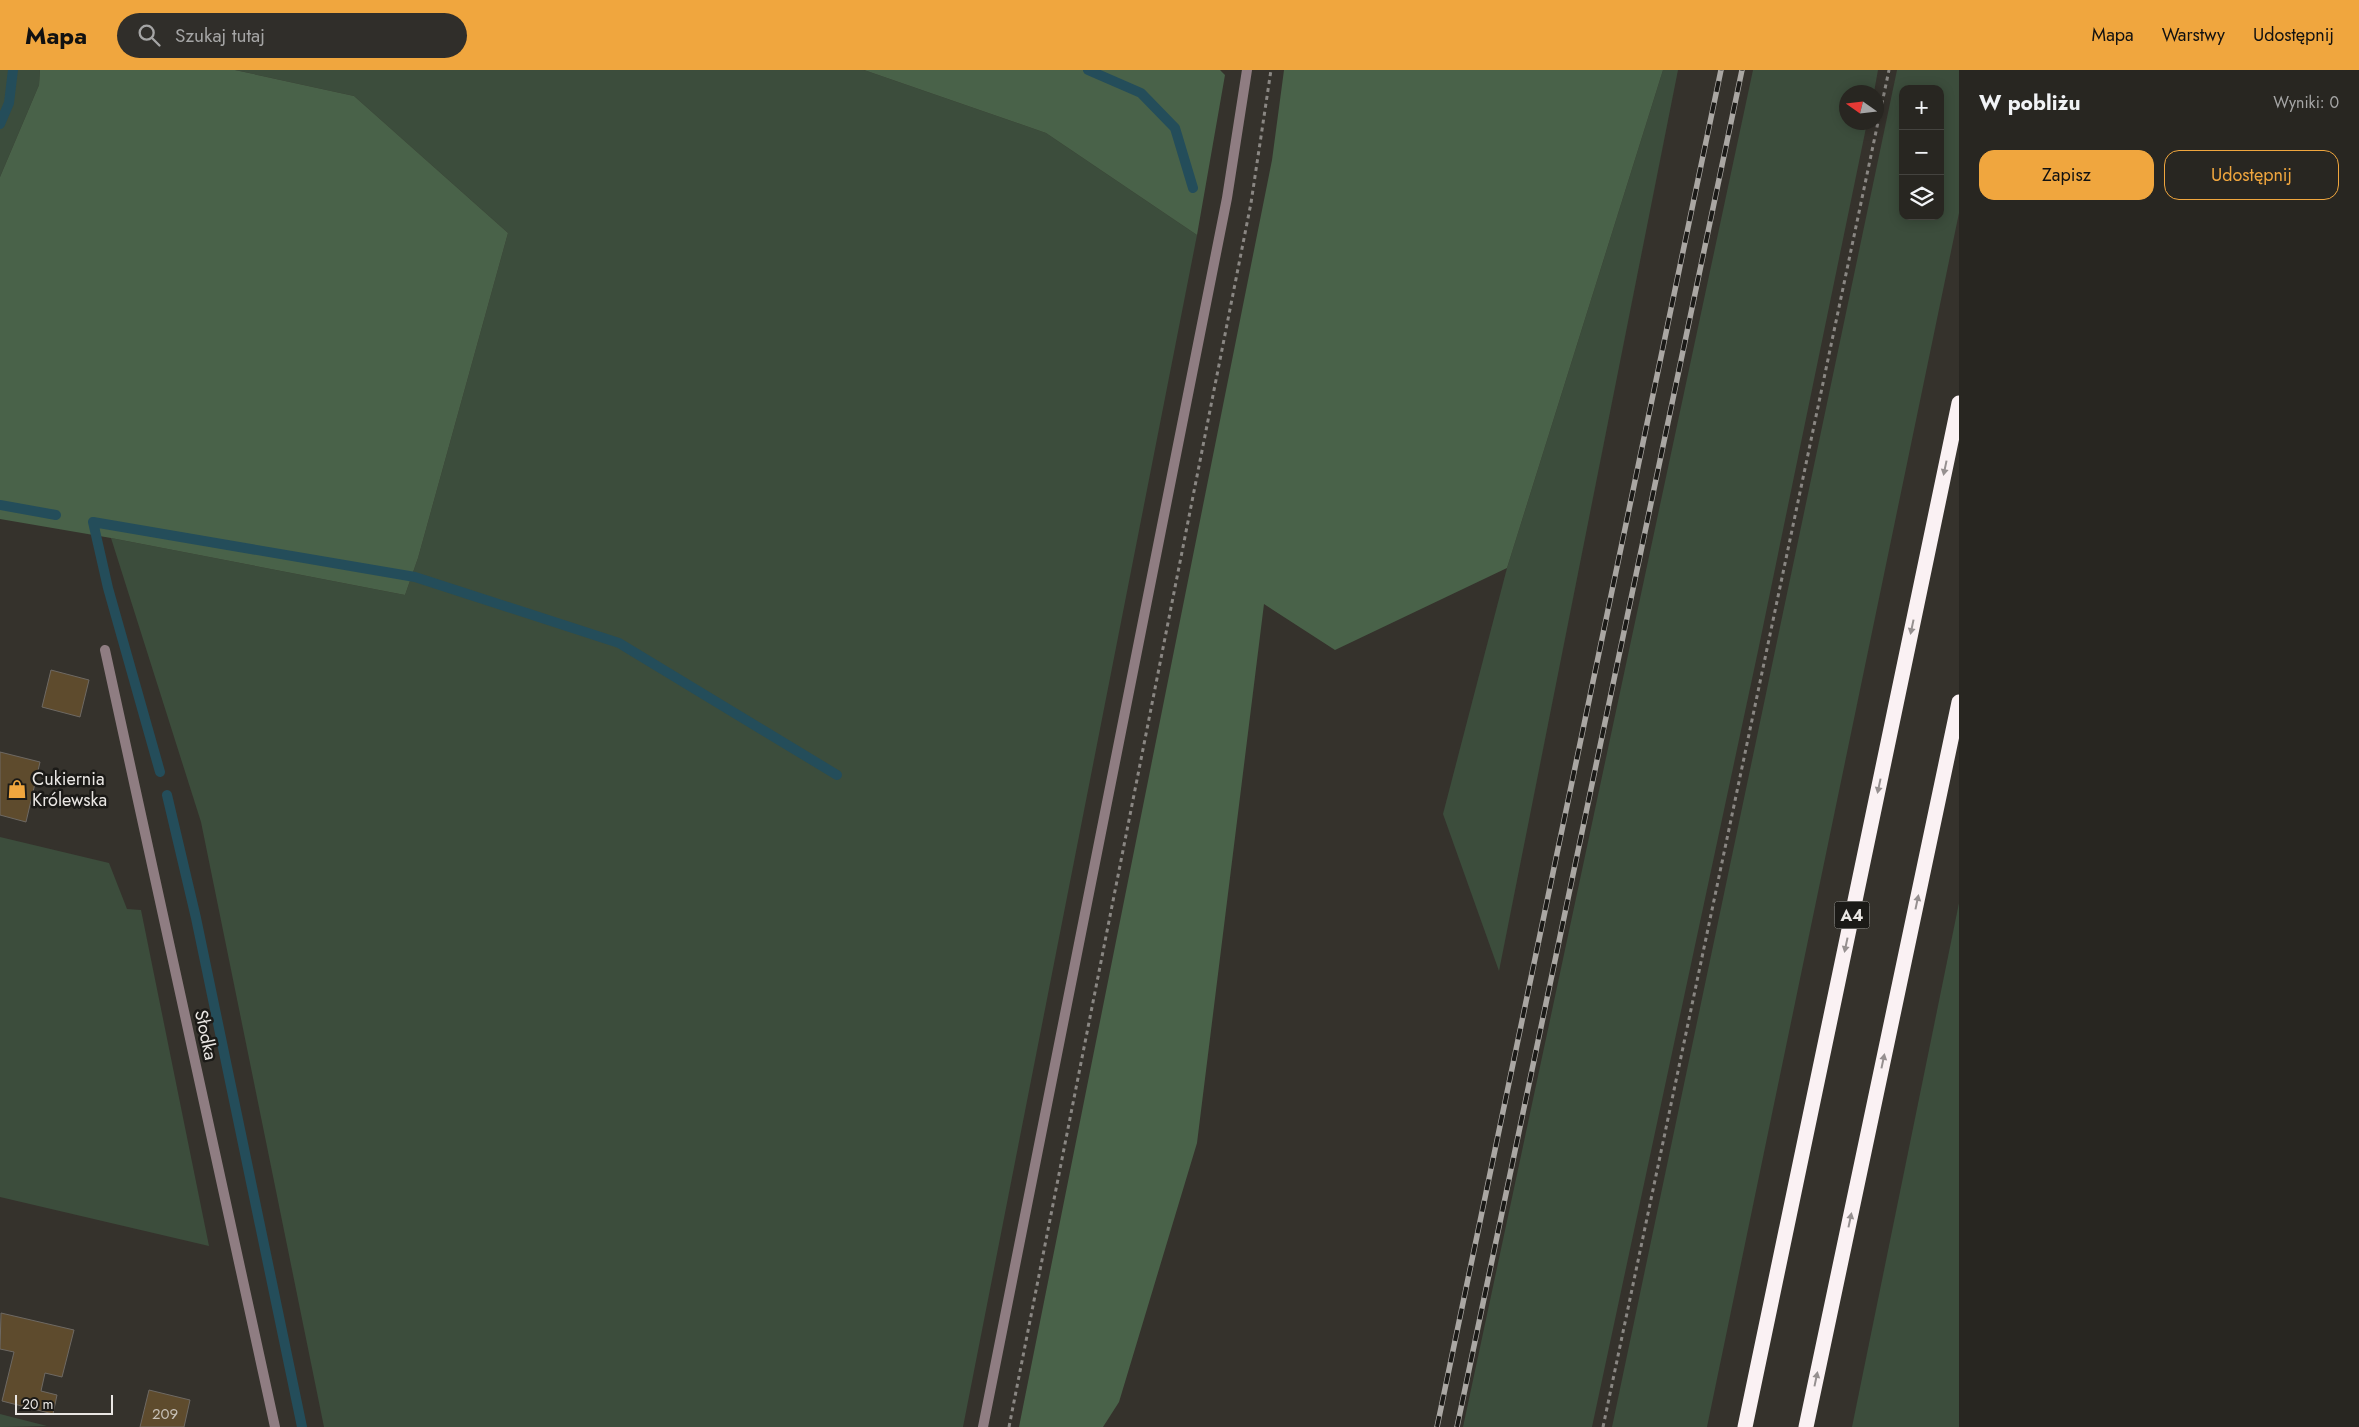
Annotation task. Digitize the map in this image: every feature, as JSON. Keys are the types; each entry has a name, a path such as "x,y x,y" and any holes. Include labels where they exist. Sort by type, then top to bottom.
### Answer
{"highway":[{"name":"A4","path":"1745,1427 1959,403"},
{"path":"1806,1427 1959,702"}],"street":[{"path":"983,1427 1227,198 1247,70"},
{"name":"Słodka","path":"105,650 275,1427"}],"path":[{"path":"1009,1427 1251,204 1272,70"},
{"path":"1603,1427 1889,70"}],"green space":[{"path":"0,70 40,70 39,85 0,177"},
{"path":"40,70 235,70 354,96 508,233 418,558 405,595 111,538 0,519 0,177 39,85"},
{"path":"235,70 864,70 1046,133 1197,235 963,1427 324,1427 201,822 111,538 405,595 418,558 508,233 354,96"},
{"path":"864,70 1220,70 1225,75 1197,235 1046,133"},
{"path":"1284,70 1663,70 1507,568 1335,650 1264,604 1197,1143 1119,1402 1103,1427 1019,1427 1272,160"},
{"path":"1663,70 1678,70 1499,971 1443,814 1507,568"},
{"path":"1753,70 1878,70 1875,85 1839,85 1839,130 1866,130 1758,651 1592,1427 1463,1427"},
{"path":"1897,70 1959,70 1959,213 1707,1427 1612,1427"},
{"path":"0,837 109,863 127,909 141,910 209,1246 0,1197"},
{"path":"1959,903 1959,1427 1852,1427"},
{"path":"0,1414 47,1426 0,1427"}],"building":[{"path":"51,670 89,680 80,717 42,707"},
{"name":"Cukiernia Królewska","path":"0,752 40,762 26,822 0,815"},
{"path":"1,1313 74,1330 62,1377 45,1373 41,1391 57,1395 53,1414 2,1401 14,1352 0,1349"},
{"path":"149,1390 190,1400 184,1427 140,1427"}],"waterway":[{"path":"0,124 9,103 13,70"},
{"path":"1088,70 1141,93 1175,128 1193,188"},
{"path":"0,505 56,515"},
{"path":"160,772 108,588 93,522 415,577 619,643 837,775"},
{"path":"167,795 196,918 302,1427"}],"railway":[{"path":"1437,1427 1721,70"},
{"path":"1457,1427 1742,70"}],"place":[{"name":"Cukiernia Królewska","path":"17,789"}]}
